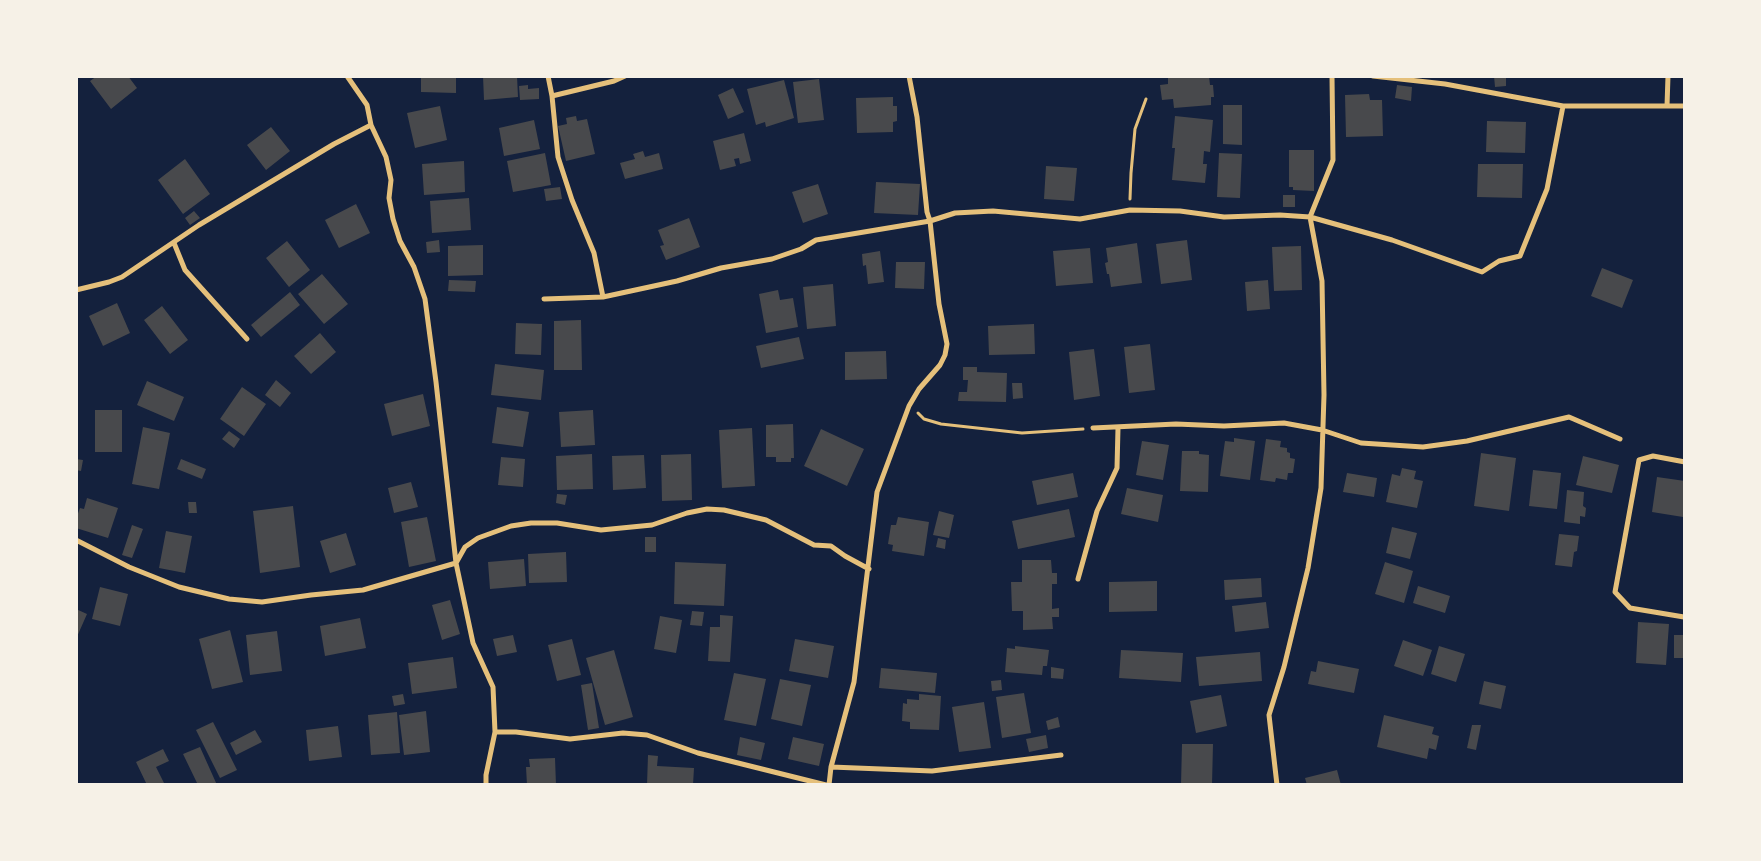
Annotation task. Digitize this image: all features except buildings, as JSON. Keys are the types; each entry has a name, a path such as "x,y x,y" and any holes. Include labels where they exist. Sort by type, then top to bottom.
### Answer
{"street":[{"path":"347,76 367,105 371,125 386,158 390,180 389,198 393,219 400,241 414,267 424,299 436,382 456,563 473,643 493,687 495,732 486,775 486,785"},
{"path":"548,76 552,96 558,157 572,200 594,253 603,297"},
{"path":"552,96 614,81 625,76"},
{"path":"495,732 516,732 570,739 623,733 647,735 698,753 828,785 854,682 877,492 910,406 919,389 940,365 948,344 940,304 930,221 927,212 917,117 909,76"},
{"path":"1277,785 1269,715 1284,667 1308,568 1321,488 1324,336 1322,281 1310,217 1332,160 1332,76"},
{"path":"1373,76 1445,84 1563,106 1685,106"},
{"path":"1667,106 1668,76"},
{"path":"544,299 603,297 677,281 721,268 772,259 801,249 816,240 930,221 955,213 984,211 1080,219 1130,210 1180,211 1224,217 1280,215 1310,217 1392,240 1482,272 1499,261 1520,256 1547,190 1563,106"},
{"path":"76,290 122,277 207,220 334,144 371,125"},
{"path":"174,243 185,270 247,338"},
{"path":"1093,428 1176,424 1224,426 1284,423 1322,430 1361,444 1423,447 1467,441 1569,417 1620,438"},
{"path":"1078,579 1097,511 1117,468 1118,428"},
{"path":"1684,617 1630,608 1615,592 1639,460 1653,456 1685,462"},
{"path":"76,540 129,567 178,587 229,599 262,602 312,594 363,590 456,563 465,547 478,538 512,526 531,523 556,523 601,530 652,525 687,513 707,509 724,510 766,520 814,545 831,546 869,569"},
{"path":"831,767 932,771 1061,755"}],"path":[{"path":"1130,210 1135,129 1146,99"},
{"path":"910,406 924,419 950,425 1022,433 1093,428"}]}
